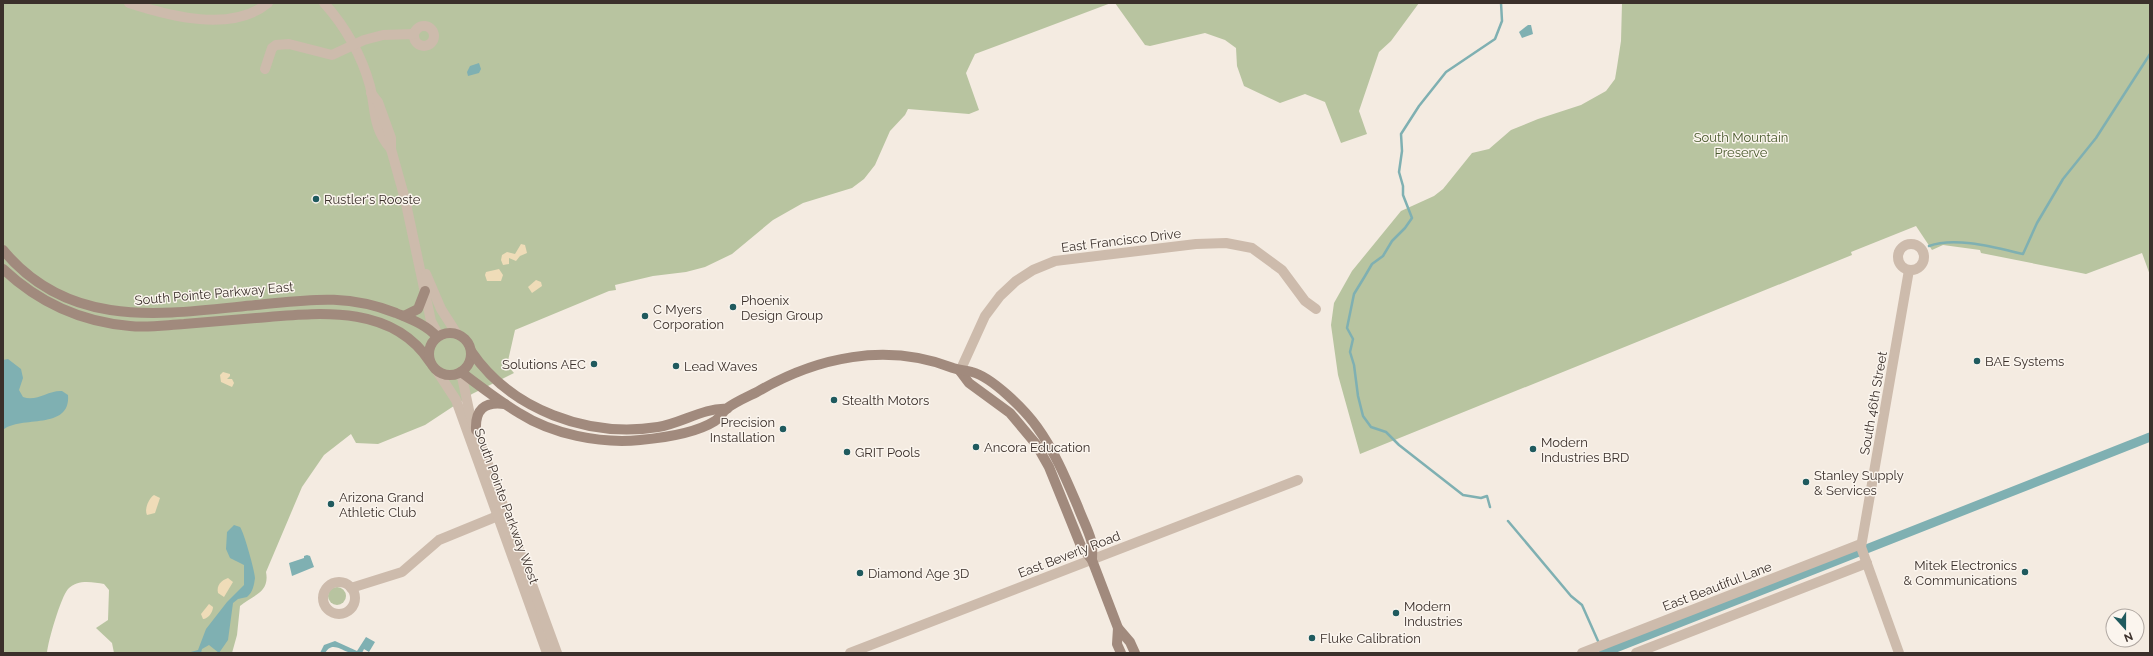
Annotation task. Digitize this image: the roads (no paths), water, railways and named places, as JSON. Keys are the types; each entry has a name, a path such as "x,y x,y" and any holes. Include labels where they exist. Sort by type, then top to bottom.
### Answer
{"main road":[{"name":"South Pointe Parkway East","path":"3,250 34,280 65,298 98,309 147,314 304,299 336,299 372,305 404,316 432,331 438,337"},
{"name":"South Pointe Parkway East","path":"3,269 28,291 71,313 102,322 149,327 306,313 344,314 374,320 397,330 414,342 430,362"},
{"path":"404,316 418,309 425,291"},
{"path":"471,351 469,363 461,372 446,375 437,371 430,362 429,348 438,337 445,334 457,334 466,341 471,351 488,374 525,402 557,417 588,426 621,429 657,427 687,420 716,408 727,409"},
{"path":"461,372 523,416 549,427 594,438 624,441 666,437 716,421 727,409 785,376 818,364 852,356 903,356 930,361 960,371 972,372 1002,391 1030,418 1046,438 1059,463 1092,542 1092,560 1118,628 1130,642 1134,653"},
{"path":"476,430 476,416 480,410 491,403 506,404"},
{"path":"1118,628 1117,644 1121,653"}],"street":[{"path":"129,3 171,14 209,21 236,17 254,11 268,3"},
{"path":"324,3 344,29 353,45 364,67 371,93 378,102 387,126 391,138 390,149 418,254 431,321 438,337"},
{"path":"265,69 272,48 276,45 289,44 332,55 353,45 382,35 414,34"},
{"name":"East Francisco Drive","path":"960,371 985,316 1000,296 1016,281 1033,270 1055,261 1196,244 1226,242 1252,248 1282,270 1304,301 1316,309"},
{"path":"418,254 441,309 457,334"},
{"name":"South 46th Street","path":"1899,653 1863,553 1909,270"},
{"name":"South Pointe Parkway West","path":"437,371 456,400 557,653"},
{"name":"South Pointe Parkway West","path":"461,372 468,408 501,515 547,653"},
{"name":"East Beverly Road","path":"850,653 1298,480"},
{"path":"351,588 402,572 439,540 501,515"},
{"path":"1636,653 1863,553"},
{"name":"East Beautiful Lane","path":"1582,653 1863,553"}],"water":[{"path":"1528,25 1531,25 1533,34 1522,38 1519,32"},
{"path":"479,63 481,69 479,73 468,76 467,72 470,66"},
{"path":"8,359 21,369 23,378 19,390 23,397 33,398 57,391 62,391 68,395 67,406 62,414 53,418 21,423 3,430 3,360"},
{"path":"234,525 240,527 247,544 255,574 253,588 247,597 238,599 233,603 228,640 219,653 209,645 202,649 201,653 187,653 198,650 206,629 227,602 244,585 244,565 230,558 226,549 227,532"},
{"path":"304,556 310,556 314,567 292,576 289,563 304,558"},
{"path":"366,637 375,642 369,652 364,649 362,653 351,653 333,647 325,653 320,653 324,645 335,641 357,651"}],"waterway":[{"path":"1490,507 1487,496 1481,498 1463,495 1399,445 1386,432 1371,427 1363,416 1358,396 1354,365 1350,352 1353,339 1347,328 1354,294 1372,264 1383,256 1392,241 1405,228 1412,218 1403,195 1403,186 1399,172 1402,151 1401,134 1419,106 1446,72 1495,39 1502,21 1501,3"},
{"path":"1929,246 1951,242 1976,244 2023,254 2037,223 2063,179 2096,138 2150,54"},
{"path":"1603,653 2150,437"},
{"path":"1508,521 1571,596 1582,605 1598,641"}],"place":[{"name":"Rustler's Rooste","path":"316,199"},
{"name":"Phoenix Design Group","path":"733,307"},
{"name":"C Myers Corporation","path":"645,316"},
{"name":"BAE Systems","path":"1977,361"},
{"name":"Solutions AEC","path":"594,364"},
{"name":"Lead Waves","path":"676,366"},
{"name":"Stealth Motors","path":"834,400"},
{"name":"Precision Installation","path":"783,429"},
{"name":"Ancora Education","path":"976,447"},
{"name":"Modern Industries BRD","path":"1533,449"},
{"name":"GRIT Pools","path":"847,452"},
{"name":"Stanley Supply & Services","path":"1806,482"},
{"name":"Arizona Grand Athletic Club","path":"331,504"},
{"name":"Mitek Electronics & Communications","path":"2025,572"},
{"name":"Diamond Age 3D","path":"860,573"},
{"name":"Modern Industries","path":"1396,613"},
{"name":"Fluke Calibration","path":"1312,638"}],"park label":[{"name":"South Mountain Preserve","path":"1741,144"}]}
